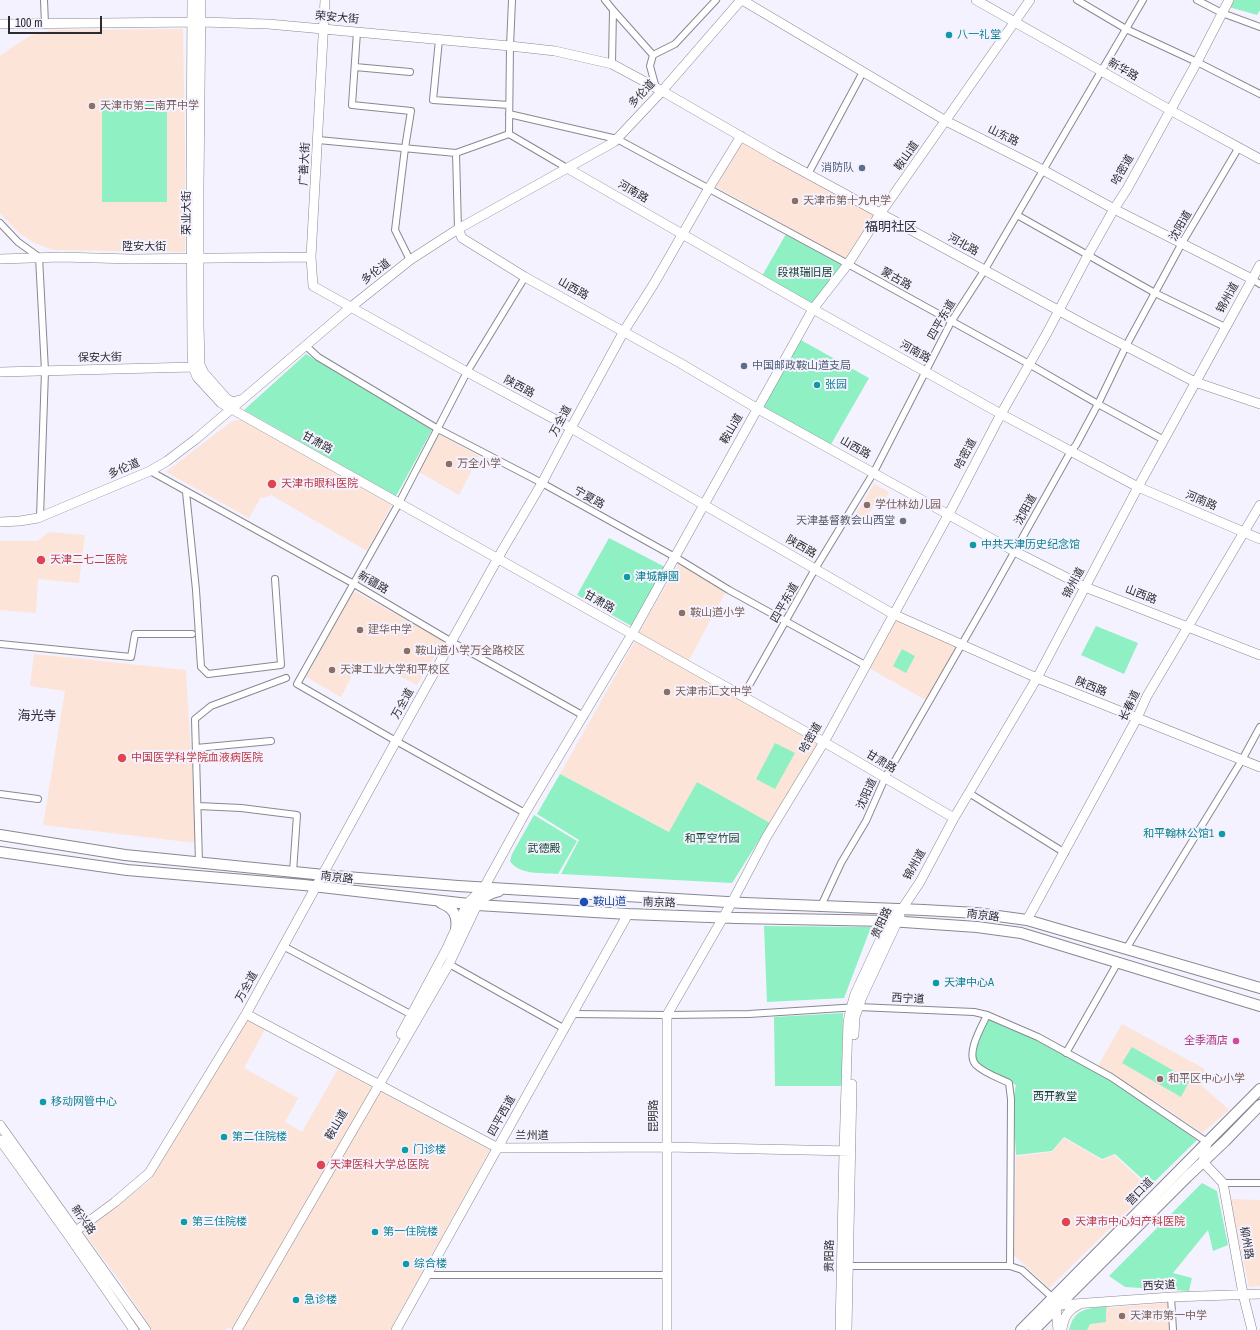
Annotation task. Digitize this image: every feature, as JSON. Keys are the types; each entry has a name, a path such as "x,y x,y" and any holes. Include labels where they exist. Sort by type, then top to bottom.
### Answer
{"main road":[{"name":"南京路","path":"0,834 125,855 323,875 505,890 902,909 1007,916 1027,920 1260,988"},
{"name":"南京路","path":"0,852 127,870 316,887 507,907 628,914 893,921 977,927 1021,933 1260,1006"},
{"path":"456,931 474,904 490,893 505,890"},
{"path":"434,900 447,905 453,910 456,917 456,931"},
{"name":"营口道","path":"1034,1330 1045,1320 1056,1304 1207,1142 1260,1089"},
{"name":"营口道","path":"1021,1330 1056,1304 1225,1141 1260,1105"}],"street":[{"path":"44,0 44,24"},
{"name":"荣业大街","path":"192,0 197,22"},
{"name":"荣业大街","path":"197,366 199,324 195,259 197,22 201,0"},
{"name":"广善大街","path":"325,0 311,257 313,286 351,306"},
{"path":"509,134 512,0"},
{"path":"604,0 653,55"},
{"path":"659,89 650,66 653,55 675,44 716,0"},
{"name":"山东路","path":"741,0 946,121 1043,170 1114,209 1256,282"},
{"name":"多伦道","path":"0,522 20,521 40,516 150,471 167,461 196,440 351,306 410,260 458,229 610,144 741,0"},
{"name":"新华路","path":"976,0 1102,72 1260,159"},
{"name":"鞍山道","path":"237,1330 415,1016 449,964 469,923 474,904 482,888 632,634 813,309 848,264 880,214 1030,0"},
{"path":"1077,0 1126,29 1197,62 1260,94"},
{"name":"四平东道","path":"743,696 815,569 874,472 951,322 1017,215 1143,0"},
{"path":"1197,0 1222,13 1260,27"},
{"name":"哈密道","path":"722,917 732,902 767,836 824,742 948,515 1001,414 1088,255 1127,189 1197,62 1229,0"},
{"path":"612,64 613,10"},
{"name":"荣安大街","path":"0,24 197,22 268,24 510,46 555,51 612,64 659,89"},
{"path":"357,32 352,105 411,111 405,148 396,230 410,260"},
{"path":"439,40 433,100 509,106"},
{"path":"355,67 410,72"},
{"path":"808,174 863,72"},
{"name":"河北路","path":"659,89 808,174 1058,311 1196,382 1260,404"},
{"name":"蒙古路","path":"509,114 616,139 848,264 1164,440"},
{"path":"318,140 456,153 509,134"},
{"path":"509,134 567,168"},
{"name":"万全道","path":"72,1233 115,1202 149,1173 246,1014 396,741 542,483 570,428 624,331 655,282 740,136"},
{"name":"沈阳道","path":"821,906 841,863 866,821 885,778 1071,451 1076,445 1126,346 1182,243 1239,147"},
{"path":"456,153 458,229"},
{"name":"河南路","path":"567,168 682,235 1001,414 1138,487 1260,539"},
{"path":"1017,215 1155,293 1225,327"},
{"path":"0,223 18,242 39,257 45,371 40,516"},
{"name":"山西路","path":"458,229 462,238 525,277 624,331 758,409 1014,551 1085,586 1260,655"},
{"name":"陞安大街","path":"0,259 39,257 195,259 311,257"},
{"name":"锦州道","path":"902,909 920,882 954,818 1038,678 1085,586 1225,327 1256,282 1260,265"},
{"path":"525,277 467,372 399,503 297,684 525,813"},
{"name":"陕西路","path":"351,306 467,372 570,428 893,614 1038,678 1260,767"},
{"name":"宁夏路","path":"306,346 318,357 438,429 542,483 675,557 729,590 865,665"},
{"path":"197,366 227,399 233,402 244,398"},
{"path":"197,366 197,377 221,403 231,409"},
{"name":"保安大街","path":"0,372 197,366"},
{"name":"甘肃路","path":"231,409 743,696 954,818"},
{"name":"新疆路","path":"150,471 354,584 452,642 584,716"},
{"path":"186,492 196,590 201,667 208,674 281,665 275,579"},
{"name":"长春道","path":"1027,920 1065,853 1137,718 1147,696 1260,505"},
{"path":"0,644 131,656 135,634 192,634"},
{"path":"199,863 195,719 211,706 286,678"},
{"path":"1126,949 1242,760 1260,727"},
{"path":"196,748 271,741"},
{"path":"969,793 1065,853"},
{"path":"0,794 38,799"},
{"path":"198,806 241,808 297,815 293,872"},
{"path":"469,923 482,910 507,907"},
{"name":"贵阳路","path":"840,1330 845,1266 848,1151 848,1022 854,1007 855,994 893,921 902,909"},
{"name":"四平西道","path":"396,1330 628,914"},
{"name":"昆明路","path":"667,1330 667,1015 722,917"},
{"name":"鞍山道","path":"415,1016 456,931"},
{"path":"283,946 415,1016"},
{"path":"1066,1053 1118,962"},
{"path":"449,964 565,1029"},
{"name":"西宁道","path":"572,1014 749,1014 854,1007 974,1012 987,1015 1038,1037 1111,1077 1207,1142"},
{"name":"兰州道","path":"246,1014 498,1148 666,1147 848,1151"},
{"path":"987,1015 973,1047 972,1059 976,1065 1009,1082 1011,1099 1010,1266"},
{"name":"鞍山道","path":"230,1330 377,1083"},
{"name":"新兴路","path":"0,1125 72,1233 146,1330"},
{"path":"0,1140 72,1233 134,1330"},
{"path":"1207,1142 1203,1162 1223,1183 1260,1183"},
{"name":"柳州路","path":"1223,1183 1243,1294 1252,1330"},
{"path":"845,1266 1010,1266 1022,1270 1056,1304 1060,1329"},
{"name":"贵阳路","path":"845,1266 847,1330"},
{"path":"426,1275 668,1275"},
{"name":"西安道","path":"1056,1304 1171,1297 1260,1294"},
{"path":"1171,1297 1173,1330"},
{"path":"1060,1329 1068,1311 1082,1303"},
{"path":"1045,1320 1052,1319 1060,1329"}],"shaded area":[{"name":"天津市第二南开中学","path":"183,29 185,252 54,250 34,243 18,232 0,213 0,56 32,35 52,30"},
{"name":"天津市第十九中学","path":"741,141 875,215 846,260 715,186"},
{"name":"天津市眼科医院","path":"242,420 392,504 367,551 271,495 264,498 261,497 249,518 166,472 232,421"},
{"name":"万全小学","path":"438,434 479,456 459,495 419,472"},
{"name":"学仕林幼儿园","path":"874,484 889,492 881,507 875,503 863,524 853,519"},
{"name":"天津二七二医院","path":"48,532 85,535 79,583 38,579 36,613 0,610 0,541 38,541"},
{"name":"鞍山道小学","path":"679,563 726,591 688,662 638,634"},
{"path":"354,591 444,641 417,685 371,661 363,672 355,669 341,697 306,677"},
{"path":"893,617 958,646 926,700 867,667"},
{"name":"天津市汇文中学","path":"635,641 819,742 770,823 697,782 670,832 560,774"},
{"name":"中国医学科学院血液病医院","path":"34,654 186,670 196,843 43,825 65,691 30,686"},
{"name":"天津医科大学总医院","path":"245,1019 265,1029 244,1068 298,1098 285,1122 302,1132 338,1069 490,1150 390,1330 234,1330 229,1327 225,1330 152,1330 122,1284 82,1230 150,1181"},
{"name":"和平区中心小学","path":"1122,1024 1205,1069 1199,1083 1229,1110 1202,1133 1164,1107 1098,1066"},
{"name":"天津市中心妇产科医院","path":"1064,1138 1102,1160 1114,1155 1150,1189 1049,1288 1014,1255 1016,1156 1052,1152"},
{"path":"1230,1199 1260,1200 1260,1286 1249,1287"},
{"name":"天津市第一中学","path":"1168,1303 1170,1330 1069,1330 1072,1320 1080,1312 1089,1309"}],"green space":[{"path":"1234,0 1260,0 1260,10 1257,15 1229,7"},
{"path":"102,103 167,103 167,202 102,202"},
{"name":"段祺瑞旧居","path":"786,234 844,266 815,307 762,276"},
{"name":"张园","path":"799,339 869,378 830,446 761,408"},
{"path":"306,354 432,430 396,496 244,410"},
{"path":"609,538 667,568 633,627 577,595"},
{"path":"1096,626 1138,643 1124,674 1081,655"},
{"path":"902,649 915,656 906,673 893,666"},
{"path":"775,743 795,753 775,789 756,779"},
{"name":"和平空竹园","path":"560,774 669,832 697,782 770,823 732,883 561,874 579,840 537,814"},
{"name":"武德殿","path":"534,815 577,841 558,874 525,871 514,866 510,861 512,854"},
{"path":"764,926 871,927 844,998 767,1002"},
{"path":"843,1013 842,1086 775,1086 774,1017"},
{"name":"西开教堂","path":"988,1018 1037,1039 1110,1078 1197,1140 1150,1186 1115,1154 1102,1159 1064,1137 1052,1151 1016,1155 1013,1102 1016,1085 976,1063 974,1047"},
{"path":"1132,1047 1190,1080 1181,1097 1122,1063"},
{"path":"1202,1183 1217,1191 1228,1245 1213,1251 1208,1230 1173,1273 1192,1278 1189,1291 1125,1287 1109,1276"},
{"path":"1107,1306 1106,1322 1090,1324 1087,1330 1069,1330 1075,1317 1082,1311"}],"place":[{"name":"八一礼堂","path":"949,35"},
{"name":"天津市第二南开中学","path":"92,106"},
{"name":"消防队","path":"862,168"},
{"name":"天津市第十九中学","path":"795,201"},
{"name":"中国邮政鞍山道支局","path":"744,366"},
{"name":"张园","path":"817,385"},
{"name":"万全小学","path":"449,464"},
{"name":"天津市眼科医院","path":"272,484"},
{"name":"学仕林幼儿园","path":"867,505"},
{"name":"天津基督教会山西堂","path":"903,521"},
{"name":"中共天津历史纪念馆","path":"973,545"},
{"name":"天津二七二医院","path":"41,560"},
{"name":"津城靜園","path":"627,577"},
{"name":"鞍山道小学","path":"682,613"},
{"name":"建华中学","path":"360,630"},
{"name":"鞍山道小学万全路校区","path":"407,651"},
{"name":"天津工业大学和平校区","path":"332,670"},
{"name":"天津市汇文中学","path":"667,692"},
{"name":"中国医学科学院血液病医院","path":"122,758"},
{"name":"和平翰林公馆1","path":"1222,834"},
{"name":"鞍山道","path":"584,902"},
{"name":"天津中心A","path":"936,983"},
{"name":"全季酒店","path":"1236,1041"},
{"name":"和平区中心小学","path":"1160,1079"},
{"name":"移动网管中心","path":"43,1102"},
{"name":"第二住院楼","path":"224,1137"},
{"name":"门诊楼","path":"405,1150"},
{"name":"天津医科大学总医院","path":"321,1165"},
{"name":"第三住院楼","path":"184,1222"},
{"name":"天津市中心妇产科医院","path":"1066,1222"},
{"name":"第一住院楼","path":"375,1232"},
{"name":"综合楼","path":"406,1264"},
{"name":"急诊楼","path":"296,1300"},
{"name":"天津市第一中学","path":"1122,1316"}],"district":[{"name":"福明社区","path":"891,228"},
{"name":"海光寺","path":"37,717"}]}
